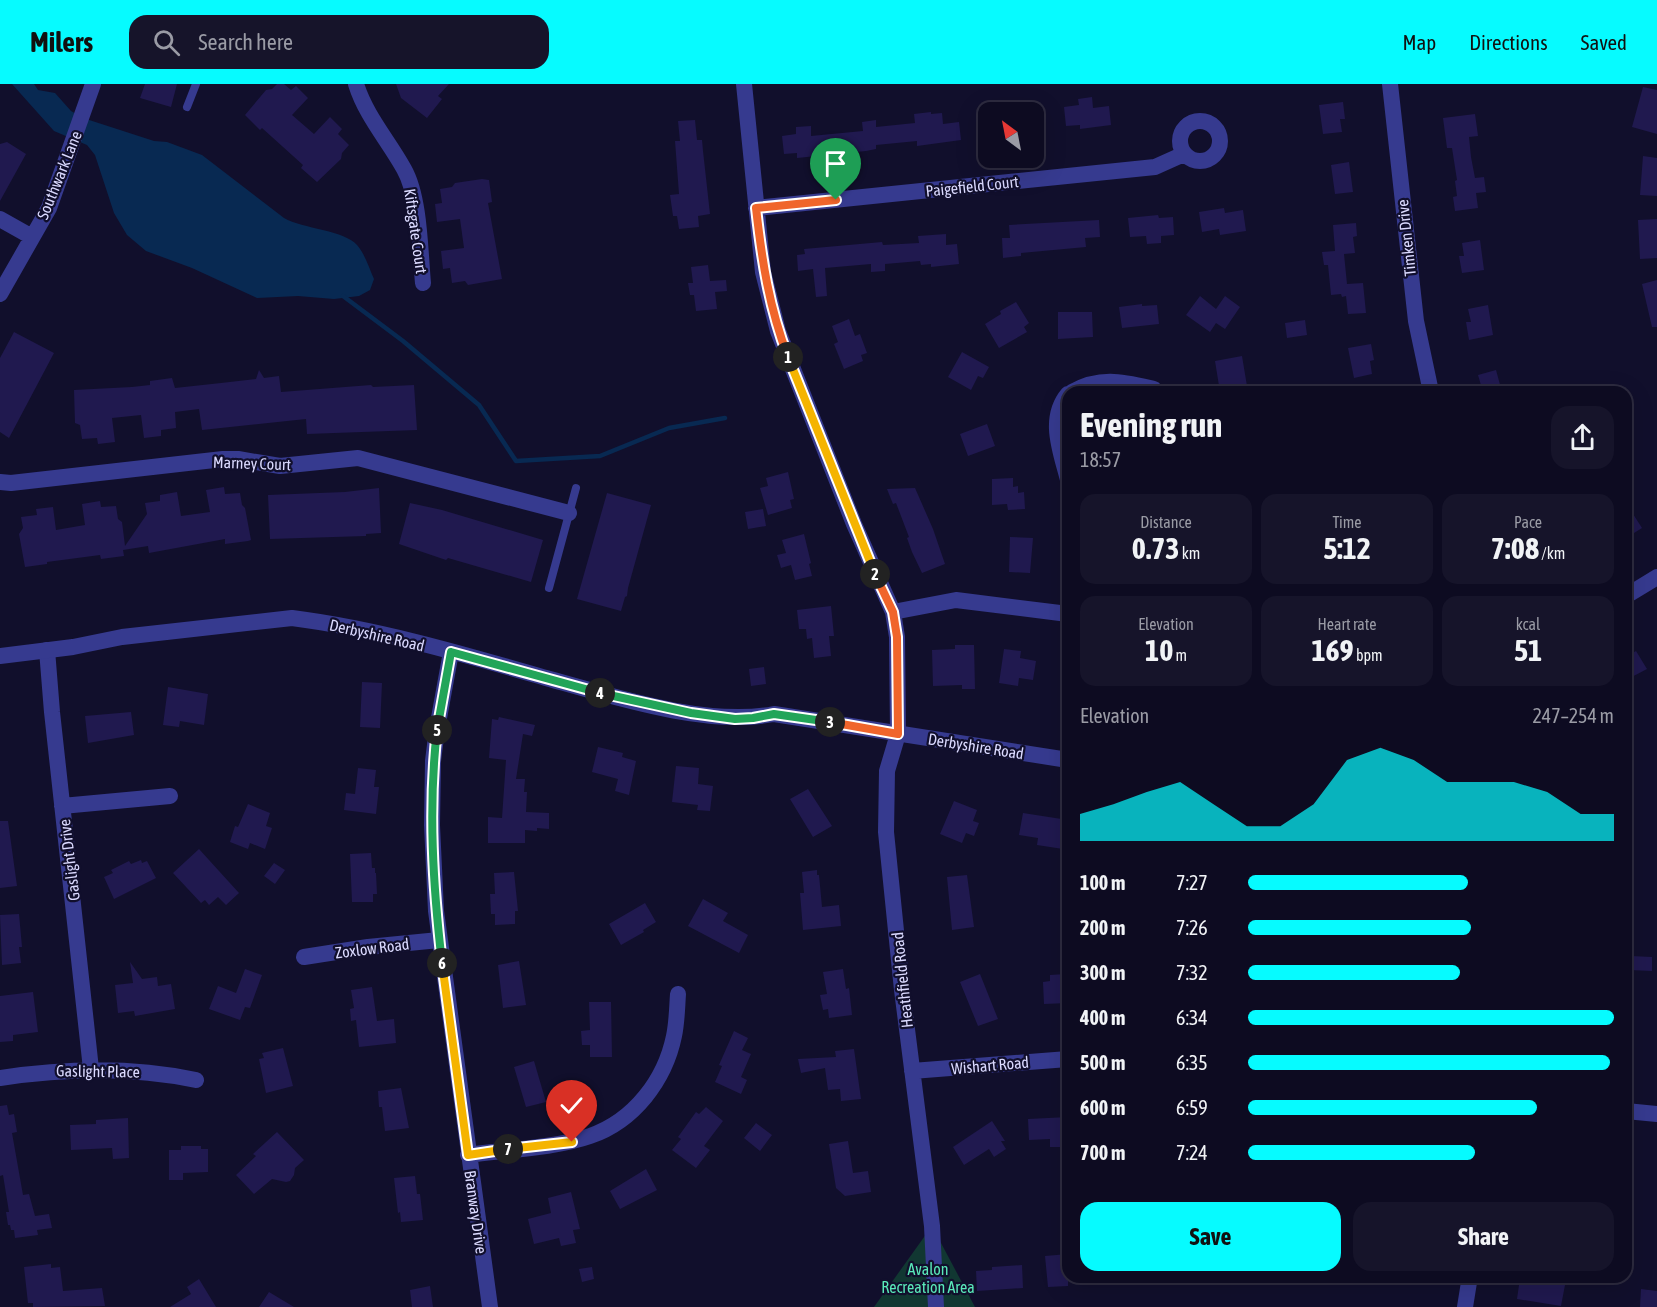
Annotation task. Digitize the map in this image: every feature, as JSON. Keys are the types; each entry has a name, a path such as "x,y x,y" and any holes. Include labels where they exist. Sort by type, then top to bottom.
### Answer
{"street":[{"name":"Southwark Lane","path":"0,294 49,208 93,84"},
{"name":"Kiftsgate Court","path":"356,84 370,116 405,170 414,200 423,283"},
{"name":"Heathfield Road","path":"744,84 764,272 778,331 854,524 893,612 897,637 898,734 887,771 886,832 912,1071 932,1226 936,1307"},
{"name":"Timken Drive","path":"1390,84 1416,321 1430,386"},
{"name":"Paigefield Court","path":"756,208 1155,167 1184,154"},
{"path":"0,219 32,237"},
{"path":"1082,386 1101,381 1139,386"},
{"path":"1062,404 1058,411 1057,438 1062,457"},
{"name":"Marney Court","path":"0,482 11,483 223,459 238,459 280,466 358,458 569,513"},
{"path":"1632,592 1657,577"},
{"path":"893,612 956,600 1062,613"},
{"name":"Derbyshire Road","path":"0,656 73,647 122,637 292,618 405,640 595,692 691,713 735,719 774,714 1062,759"},
{"name":"Gaslight Drive","path":"47,650 92,1069"},
{"name":"Branway Drive","path":"451,652 437,729 434,761 432,825 436,911 490,1307"},
{"path":"62,806 170,796"},
{"name":"Zoxlow Road","path":"304,957 439,940"},
{"path":"468,1155 572,1142 607,1129 628,1116 649,1092 662,1071 674,1035 678,994"},
{"name":"Wishart Road","path":"912,1071 1062,1059"},
{"name":"Gaslight Place","path":"0,1078 52,1070 112,1069 168,1074 196,1080"},
{"path":"1632,1112 1657,1114"},
{"path":"1466,1307 1469,1283"}],"lane":[{"path":"187,106 196,84"},
{"path":"549,588 576,488"}],"green space":[{"name":"Avalon Recreation Area","path":"932,1226 975,1307 874,1307"}],"water":[{"path":"12,84 34,84 38,90 55,93 71,111 83,118 154,141 167,142 202,155 284,218 351,240 362,253 374,279 370,290 359,296 334,299 298,296 257,298 192,268 146,251 127,235 114,213 95,155 87,145 54,131"}],"building":[{"path":"145,84 177,84 171,107 140,98"},
{"path":"277,84 284,84 291,90 296,86 308,98 292,115 314,134 330,117 342,129 338,134 349,145 342,153 341,159 317,182 301,168 303,165 245,115 266,90 272,89"},
{"path":"396,84 449,84 438,96 442,99 427,118 401,98"},
{"path":"1643,87 1657,90 1657,134 1632,127"},
{"path":"1092,97 1093,108 1109,106 1111,125 1080,129 1080,125 1066,126 1064,107 1079,105 1078,99"},
{"path":"1343,102 1345,119 1340,119 1342,132 1323,134 1319,105"},
{"path":"931,112 931,114 942,113 943,124 959,122 961,140 917,146 917,141 876,145 876,149 866,151 797,158 797,153 784,154 782,136 796,134 796,127 811,126 811,136 863,131 862,122 876,120 876,127 915,123 914,114"},
{"path":"1475,114 1478,136 1469,137 1471,157 1475,178 1484,177 1486,192 1476,193 1478,208 1455,211 1453,197 1457,196 1455,181 1457,180 1452,148 1447,148 1443,118"},
{"path":"695,120 697,140 702,140 710,214 698,216 699,227 679,229 677,216 673,216 670,195 679,194 675,141 680,141 678,121"},
{"path":"7,142 26,154 0,201 0,144"},
{"path":"1643,156 1657,158 1657,196 1640,195"},
{"path":"1349,162 1353,192 1335,194 1331,165"},
{"path":"489,180 492,202 488,203 502,279 468,285 465,281 452,283 450,268 443,269 441,251 464,248 460,219 437,222 435,204 442,203 440,189 452,187 455,183"},
{"path":"1224,208 1225,213 1243,210 1246,231 1220,235 1219,229 1202,232 1199,212"},
{"path":"1158,215 1159,218 1173,217 1174,235 1161,236 1161,243 1147,244 1146,236 1130,237 1128,218"},
{"path":"1657,219 1657,258 1640,259 1638,220"},
{"path":"1099,220 1100,237 1085,238 1086,247 1021,253 1021,256 1003,258 1002,238 1010,238 1009,225"},
{"path":"1356,223 1357,236 1353,237 1355,253 1344,254 1347,284 1363,283 1366,313 1348,314 1346,296 1331,295 1328,265 1324,265 1322,252 1335,251 1333,225"},
{"path":"946,234 946,245 957,244 959,264 931,267 931,264 921,265 920,261 885,264 885,271 871,272 871,264 825,268 827,296 816,297 813,269 798,271 797,255 805,254 804,249 882,242 883,245 919,243 918,236"},
{"path":"1480,240 1484,270 1462,273 1459,256 1464,256 1462,243"},
{"path":"708,265 710,281 726,280 727,291 715,292 717,309 696,311 694,295 690,295 688,283 693,283 691,267"},
{"path":"1657,280 1657,327 1652,327 1642,284"},
{"path":"1200,296 1216,309 1225,296 1240,307 1225,329 1216,323 1210,332 1186,315"},
{"path":"1016,302 1029,323 1024,327 1027,332 999,348 985,324 1001,314 1000,311"},
{"path":"1142,304 1142,306 1157,305 1159,324 1122,328 1119,307"},
{"path":"1488,305 1493,335 1469,340 1466,322 1471,322 1468,309"},
{"path":"1058,312 1092,312 1093,337 1058,339"},
{"path":"849,319 855,336 860,334 867,353 861,355 863,361 844,369 834,344 838,342 832,326"},
{"path":"1305,320 1307,335 1287,338 1285,323"},
{"path":"14,332 54,353 9,438 0,432 0,358"},
{"path":"1371,344 1374,360 1370,361 1372,374 1354,378 1348,348"},
{"path":"962,352 989,367 983,378 978,376 971,390 948,377"},
{"path":"1242,356 1247,386 1219,386 1215,361"},
{"path":"259,370 264,378 279,376 281,392 371,385 373,387 414,385 417,430 307,434 306,419 202,430 199,409 175,412 176,428 161,430 161,436 144,438 141,415 112,418 115,442 98,444 97,438 82,439 80,425 75,423 74,390 150,385 150,381 172,378 175,388 256,379"},
{"path":"1496,370 1500,386 1481,386 1478,375"},
{"path":"987,424 995,446 968,456 960,434"},
{"path":"788,472 794,499 790,500 792,508 768,515 760,488 768,486 766,478"},
{"path":"1013,478 1013,487 1018,486 1018,493 1024,492 1025,509 1008,510 1007,504 992,505 992,479"},
{"path":"224,487 225,494 240,493 251,540 225,544 225,539 149,553 148,546 123,550 124,556 101,559 100,555 25,567 19,534 23,528 21,517 37,515 36,509 53,507 56,530 85,525 82,504 100,501 101,507 116,506 118,519 122,522 125,546 147,514 145,503 160,501 160,495 177,492 181,516 210,512 206,490"},
{"path":"379,488 381,533 366,534 366,536 270,539 268,495 345,492"},
{"path":"915,488 945,564 922,573 912,552 907,538 909,537 896,503 893,504 887,489"},
{"path":"607,493 651,505 621,611 577,599"},
{"path":"410,503 442,510 543,540 531,582 448,558 446,560 399,544"},
{"path":"763,509 766,526 748,529 745,512"},
{"path":"1632,512 1642,528 1632,534"},
{"path":"804,534 812,576 795,580 791,565 781,568 777,555 786,553 782,540"},
{"path":"1010,537 1033,538 1030,573 1009,572"},
{"path":"831,606 834,636 829,636 831,656 814,658 812,638 807,639 806,629 799,629 797,610"},
{"path":"955,645 974,645 975,689 962,689 962,685 933,686 932,650 955,649"},
{"path":"1004,649 1021,651 1020,658 1036,661 1033,680 1019,678 1018,686 999,683"},
{"path":"1636,651 1647,669 1632,677 1632,653"},
{"path":"764,667 766,684 751,686 749,669"},
{"path":"362,682 382,683 380,728 360,727"},
{"path":"168,687 208,694 204,725 180,721 179,727 163,725"},
{"path":"131,712 134,735 88,743 85,716"},
{"path":"499,717 535,725 532,736 523,734 516,779 525,779 526,812 549,813 549,829 525,830 525,843 488,843 488,817 502,818 506,760 489,758 492,719 498,720"},
{"path":"598,747 623,753 622,757 636,761 629,795 615,791 618,779 592,772"},
{"path":"676,766 699,768 698,784 713,786 710,811 697,810 698,805 672,802"},
{"path":"358,768 376,770 374,787 379,787 376,814 344,810 346,793 355,794"},
{"path":"808,789 832,826 813,837 790,799"},
{"path":"954,801 977,810 973,821 979,823 974,836 966,833 962,843 940,834"},
{"path":"248,804 270,813 266,826 272,828 265,849 250,843 248,849 230,842 235,826 238,827"},
{"path":"1023,813 1062,819 1062,849 1037,845 1038,838 1019,835"},
{"path":"0,821 8,821 17,886 0,888"},
{"path":"199,849 239,893 226,905 218,897 209,905 205,900 201,903 173,873"},
{"path":"371,853 372,868 375,868 376,873 377,894 373,894 373,902 352,902 350,854"},
{"path":"141,860 142,863 147,861 156,878 114,899 104,877 113,873 111,870 129,861 131,864"},
{"path":"274,863 285,870 275,884 264,876"},
{"path":"817,870 822,907 839,905 841,926 803,930 800,893 804,893 802,872"},
{"path":"514,872 518,911 515,911 515,924 495,925 495,914 491,914 490,894 495,894 494,873"},
{"path":"967,875 974,927 952,930 947,877"},
{"path":"703,899 728,913 723,921 748,935 739,953 688,926"},
{"path":"645,903 656,922 621,945 609,924"},
{"path":"19,914 21,963 2,965 0,915"},
{"path":"1632,956 1652,957 1652,971 1632,970"},
{"path":"519,961 526,1005 503,1008 498,965"},
{"path":"130,962 142,979 157,977 158,986 171,984 175,1009 135,1016 134,1011 118,1013 115,985 133,983"},
{"path":"245,969 262,975 250,1008 245,1007 240,1020 209,1009 218,986 236,993"},
{"path":"843,969 846,989 849,988 852,1015 829,1018 828,1009 823,1010 820,995 827,994 823,972"},
{"path":"980,974 998,1019 978,1026 960,982"},
{"path":"1062,974 1062,1003 1044,1004 1043,982 1050,981 1050,975"},
{"path":"372,987 377,1021 394,1019 396,1043 359,1047 356,1020 351,1021 350,1009 354,1008 351,990"},
{"path":"33,992 38,1032 13,1035 13,1041 0,1042 0,996"},
{"path":"589,1002 611,1002 612,1057 590,1057 590,1045 582,1045 581,1031 590,1030"},
{"path":"734,1031 748,1038 742,1050 751,1054 741,1077 747,1080 741,1094 715,1082 722,1066 719,1065"},
{"path":"283,1048 293,1086 266,1093 259,1059 264,1058 262,1053"},
{"path":"854,1049 861,1099 841,1101 840,1089 828,1090 825,1068 801,1073 798,1059 836,1057 835,1051"},
{"path":"534,1061 546,1102 526,1107 514,1067"},
{"path":"401,1088 409,1128 385,1131 378,1091"},
{"path":"7,1105 9,1115 14,1114 17,1132 12,1133 23,1195 29,1194 35,1216 49,1214 52,1228 37,1230 38,1235 15,1238 14,1230 11,1230 8,1225 6,1212 9,1212 3,1175 0,1176 0,1106"},
{"path":"706,1107 723,1121 704,1146 710,1150 696,1168 672,1150 681,1139 678,1137 696,1112 699,1114"},
{"path":"1062,1117 1062,1147 1050,1147 1050,1139 1029,1140 1028,1119"},
{"path":"128,1118 129,1158 113,1159 112,1148 71,1150 70,1125 96,1124 96,1120"},
{"path":"992,1121 1005,1141 1001,1141 1006,1149 994,1157 989,1149 964,1165 953,1147"},
{"path":"756,1123 772,1135 760,1151 744,1138"},
{"path":"277,1132 304,1160 295,1168 290,1181 272,1179 254,1194 236,1175 256,1156 253,1154"},
{"path":"848,1141 853,1173 868,1171 871,1192 845,1196 836,1188 829,1144"},
{"path":"181,1146 201,1146 201,1149 208,1149 208,1172 183,1173 183,1180 169,1180 169,1150 181,1150"},
{"path":"646,1169 657,1190 620,1209 610,1191"},
{"path":"415,1176 423,1220 401,1222 394,1178"},
{"path":"571,1192 580,1229 573,1230 576,1243 561,1246 559,1238 534,1244 528,1219 551,1213 548,1198"},
{"path":"1062,1255 1062,1283 1068,1283 1068,1286 1048,1287 1045,1256"},
{"path":"51,1264 51,1268 60,1267 63,1291 102,1288 105,1306 33,1307 33,1303 28,1303 24,1267"},
{"path":"1022,1265 1023,1288 977,1291 976,1271 992,1270 992,1267"},
{"path":"592,1267 594,1279 582,1282 579,1269"},
{"path":"199,1279 216,1307 170,1307 191,1294 187,1287"},
{"path":"1519,1283 1565,1285 1561,1306 1517,1299"},
{"path":"430,1286 433,1307 412,1307 410,1290"},
{"path":"1641,1289 1657,1291 1657,1307 1640,1307"},
{"path":"269,1292 294,1307 259,1307"}],"waterway":[{"path":"343,296 403,341 479,405 516,461 600,456 669,428 725,418"}],"route":[{"path":"572,1142 468,1155 436,911 432,825 437,729 451,652 595,692 691,713 735,719 774,714 898,734 897,637 893,612 854,524 778,331 764,272 756,208 836,200"}]}
